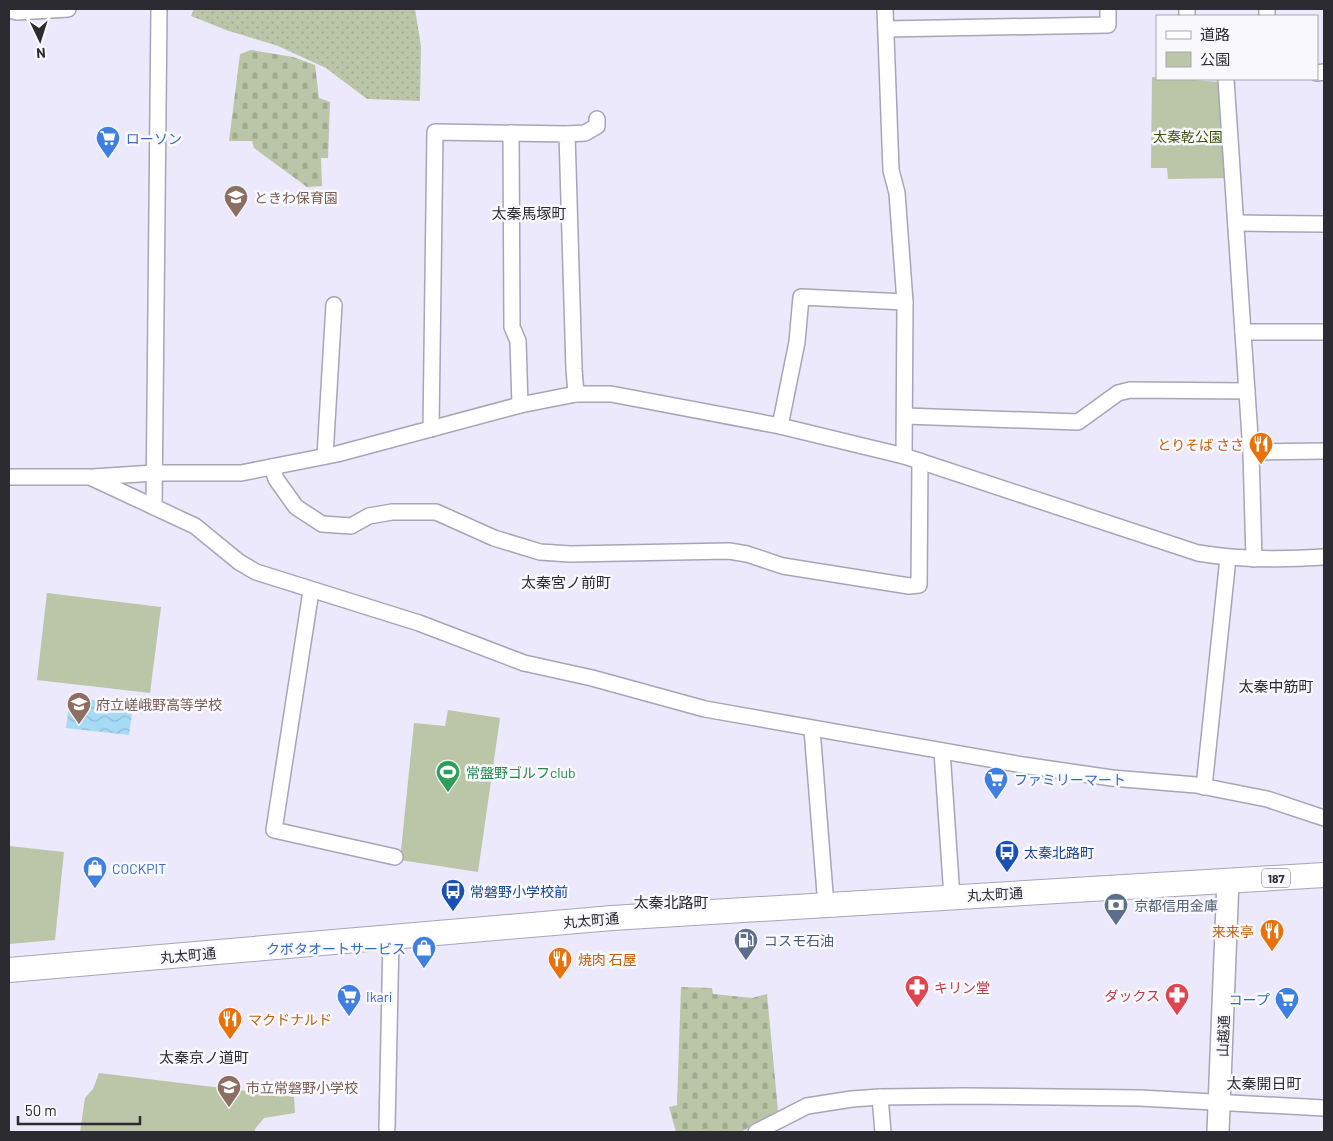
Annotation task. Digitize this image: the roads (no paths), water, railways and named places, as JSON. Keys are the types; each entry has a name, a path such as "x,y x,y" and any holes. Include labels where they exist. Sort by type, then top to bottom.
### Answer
{"main road":[{"name":"丸太町通","path":"9,970 612,918 1324,875"}],"street":[{"path":"9,10 17,12 68,9"},
{"path":"154,507 159,9"},
{"path":"878,9 885,9 891,170 897,194 905,302 904,456"},
{"path":"886,29 1108,25 1108,9"},
{"path":"1226,80 1251,452 1254,559"},
{"path":"431,429 435,132 585,133 597,126 597,119"},
{"path":"511,133 512,327 518,341 520,405"},
{"path":"567,134 576,394"},
{"path":"1236,222 1324,224"},
{"path":"780,426 797,342 801,297 905,302"},
{"path":"325,456 334,305"},
{"path":"1243,332 1324,332"},
{"path":"905,416 1078,422 1118,393 1130,390 1247,391"},
{"path":"9,477 90,478 154,473 241,473 325,456 520,405 576,394 612,394 780,426 904,456 1180,548 1228,558 1276,560 1324,557"},
{"path":"1251,452 1324,451"},
{"path":"272,467 276,479 296,507 322,524 351,526 369,516 392,512 436,512 494,538 540,552 570,554 730,551 747,554 783,566 909,586 919,585 920,461"},
{"path":"90,478 195,526 239,562 256,572 311,591 419,623 524,663 592,678 705,709 812,729 1112,778 1204,786 1267,799 1324,818"},
{"path":"1204,786 1228,558"},
{"path":"311,591 274,830 395,857"},
{"path":"812,729 826,906"},
{"path":"942,751 952,897"},
{"name":"山越通","path":"1218,1132 1228,880"},
{"path":"387,1128 392,938"},
{"path":"756,1132 807,1106 852,1099 963,1096 1220,1101 1324,1108"},
{"path":"880,1098 883,1132"}],"water":[{"path":"70,697 133,705 129,735 66,728"}],"place":[{"name":"ローソン","path":"108,159"},
{"name":"ときわ保育園","path":"236,218"},
{"name":"とりそば ささ","path":"1261,465"},
{"name":"府立嵯峨野高等学校","path":"79,725"},
{"name":"常盤野ゴルフclub","path":"448,793"},
{"name":"ファミリーマート","path":"996,800"},
{"name":"太秦北路町","path":"1007,873"},
{"name":"COCKPIT","path":"95,889"},
{"name":"常磐野小学校前","path":"453,912"},
{"name":"京都信用金庫","path":"1116,926"},
{"name":"来来亭","path":"1272,952"},
{"name":"コスモ石油","path":"746,961"},
{"name":"クボタオートサービス","path":"424,969"},
{"name":"焼肉 石屋","path":"560,980"},
{"name":"キリン堂","path":"917,1008"},
{"name":"ダックス","path":"1177,1016"},
{"name":"Ikari","path":"349,1017"},
{"name":"コープ","path":"1287,1020"},
{"name":"マクドナルド","path":"230,1040"},
{"name":"市立常磐野小学校","path":"229,1108"}],"district":[{"name":"太秦馬塚町","path":"529,213"},
{"name":"太秦宮ノ前町","path":"566,582"},
{"name":"太秦中筋町","path":"1276,686"},
{"name":"太秦北路町","path":"671,902"},
{"name":"太秦京ノ道町","path":"204,1057"},
{"name":"太秦開日町","path":"1264,1083"}],"park label":[{"name":"太秦乾公園","path":"1188,136"}]}
